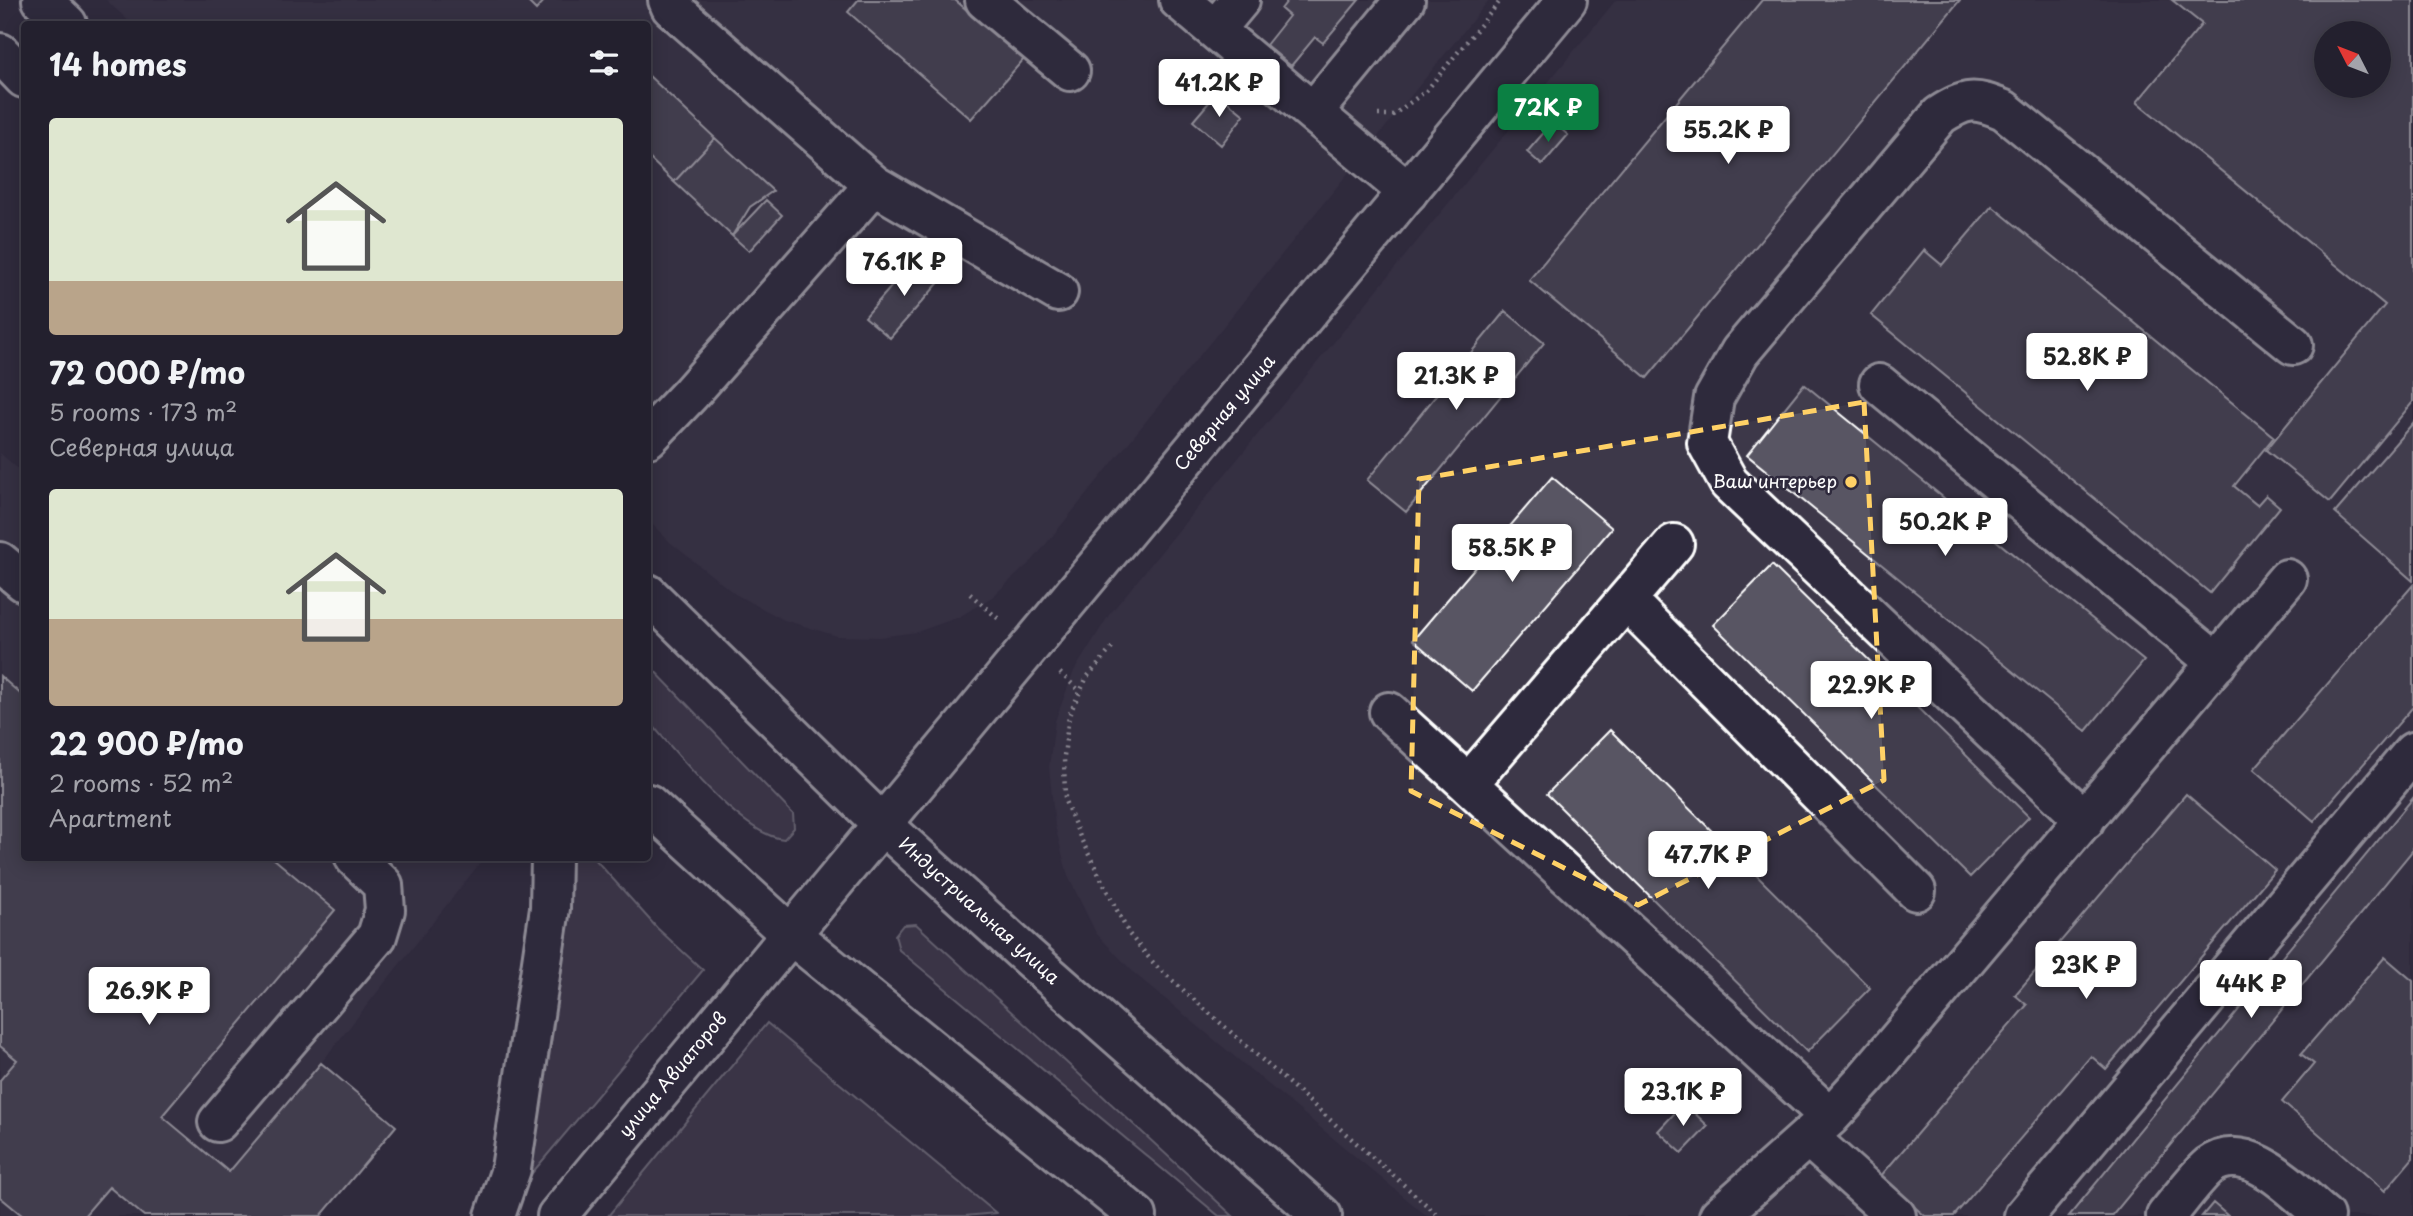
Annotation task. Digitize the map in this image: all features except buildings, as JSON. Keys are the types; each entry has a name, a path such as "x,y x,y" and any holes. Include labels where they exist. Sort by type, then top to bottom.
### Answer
{"main road":[{"path":"42,0 64,21"},
{"path":"668,0 671,7 874,185 1058,292"},
{"path":"985,0 1070,71"},
{"path":"1179,0 1215,30 1321,102 1408,192"},
{"path":"1215,30 1240,0"},
{"path":"1321,102 1405,0"},
{"name":"Северная улица","path":"790,934 1567,0"},
{"path":"0,53 21,75"},
{"path":"0,70 21,85"},
{"path":"2085,820 1729,483 1707,443 1714,398 1741,352 1940,115 1960,103 1983,102 2004,110 2293,345"},
{"path":"651,435 874,185"},
{"path":"1879,384 2217,663"},
{"path":"1468,784 1674,544"},
{"path":"0,562 21,580"},
{"path":"1719,1216 1819,1127 1865,1079 2287,579"},
{"name":"Индустриальная улица","path":"651,597 882,824 1322,1216"},
{"path":"1626,600 1916,891"},
{"path":"1389,712 1468,784 1819,1127 1896,1216"},
{"path":"2024,1216 2413,751"},
{"path":"651,807 790,934 1137,1216"},
{"path":"218,1122 377,936 385,911 383,885 358,861"},
{"path":"495,1216 511,1169 550,908 551,861"},
{"name":"улица Авиаторов","path":"557,1216 790,934"},
{"path":"2166,1216 2210,1166 2230,1158 2248,1158 2265,1167 2324,1216"}],"path":[{"path":"1321,102 1359,114 1393,115 1426,91 1501,0"},
{"path":"1112,648 1087,677 1069,715 1064,756 1065,801 1129,934 1156,966 1438,1216"}],"highlighted area":[{"path":"1864,402 1884,780 1638,905 1411,791 1419,479"}],"shaded area":[{"path":"106,0 1489,0 1033,560 992,597 959,617 917,632 879,637 837,636 784,620 735,594 671,543 651,523 651,21 129,21"},
{"path":"1616,0 2413,0 2413,1216 1427,1216 1135,974 1096,933 1068,876 1055,826 1049,767 1055,721 1074,671 1109,615"},
{"path":"0,453 21,471 21,861 482,861 321,1063 396,1126 321,1216 0,1216"},
{"path":"651,667 793,814 794,828 784,839 767,834 749,824 692,771 651,723"},
{"path":"572,861 597,861 657,928 703,970 522,1185 560,958"},
{"path":"916,924 1233,1216 1219,1216 899,950 895,935 903,925"},
{"path":"767,1023 996,1213 965,1216 608,1216"}],"place":[{"name":"Ваш интерьер","path":"1851,482"}]}
